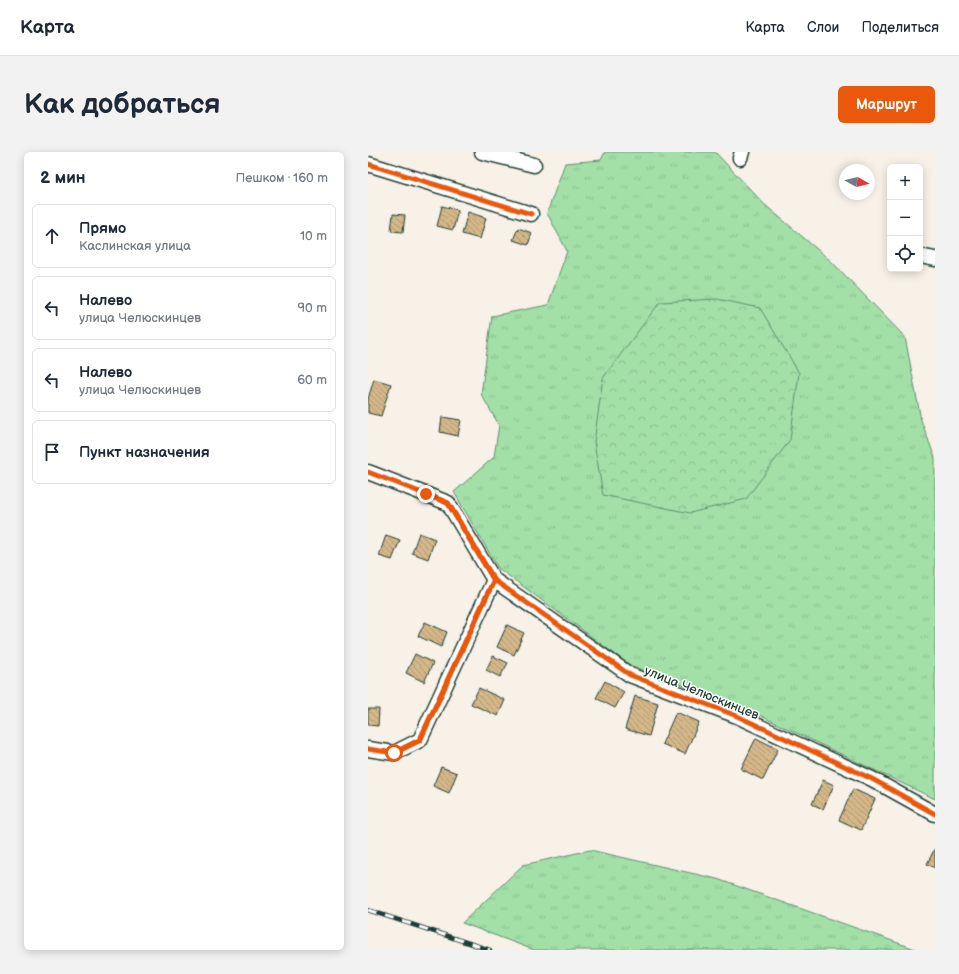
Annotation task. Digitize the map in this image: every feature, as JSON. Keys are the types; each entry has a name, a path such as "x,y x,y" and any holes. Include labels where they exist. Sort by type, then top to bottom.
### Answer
{"street":[{"path":"482,152 534,165"},
{"path":"368,164 531,214"},
{"path":"923,257 935,259"},
{"name":"улица Челюскинцев","path":"368,472 448,503 494,580 630,675 737,716 872,779 935,814"},
{"path":"368,749 394,753 420,740 494,580"}],"green space":[{"path":"605,152 715,152 764,204 832,262 905,337 921,420 935,458 935,799 740,706 631,666 498,568 454,492 494,457 499,425 481,394 492,316 548,305 567,251 547,213 565,163 601,160"},
{"path":"717,299 760,308 799,373 790,440 746,499 690,513 603,495 594,442 603,378 660,302"},
{"path":"590,850 717,879 918,950 534,950 462,923 523,865"}],"building":[{"path":"442,206 458,210 453,230 437,226"},
{"path":"468,212 486,218 480,239 462,234"},
{"path":"393,214 405,215 403,232 391,231"},
{"path":"518,228 532,233 528,245 513,240"},
{"path":"374,379 391,384 381,416 368,413 368,399"},
{"path":"442,417 461,420 458,436 440,432"},
{"path":"419,533 435,539 428,559 412,553"},
{"path":"386,535 400,540 392,560 379,556"},
{"path":"425,622 447,632 441,647 418,636"},
{"path":"507,625 524,633 514,655 497,647"},
{"path":"415,654 433,663 424,682 406,673"},
{"path":"493,656 508,663 500,677 486,670"},
{"path":"605,681 624,692 615,708 596,698"},
{"path":"479,688 505,700 498,716 471,704"},
{"path":"635,696 658,703 649,736 625,729"},
{"path":"368,709 379,709 378,726 368,725"},
{"path":"676,712 699,722 685,754 662,744"},
{"path":"756,738 778,749 763,780 741,769"},
{"path":"441,767 457,773 449,793 433,786"},
{"path":"823,780 834,785 823,809 812,804"},
{"path":"853,789 875,799 861,830 839,820"},
{"path":"935,848 935,868 927,864"}],"railway":[{"path":"368,910 490,950"}],"cycle path":[{"path":"368,164 531,214"},
{"path":"368,472 448,503 494,580 630,675 737,716 872,779 935,814"},
{"path":"368,749 394,753 420,740 494,580"}],"route":[{"path":"394,753 420,740 494,580 448,503 426,494"}]}
